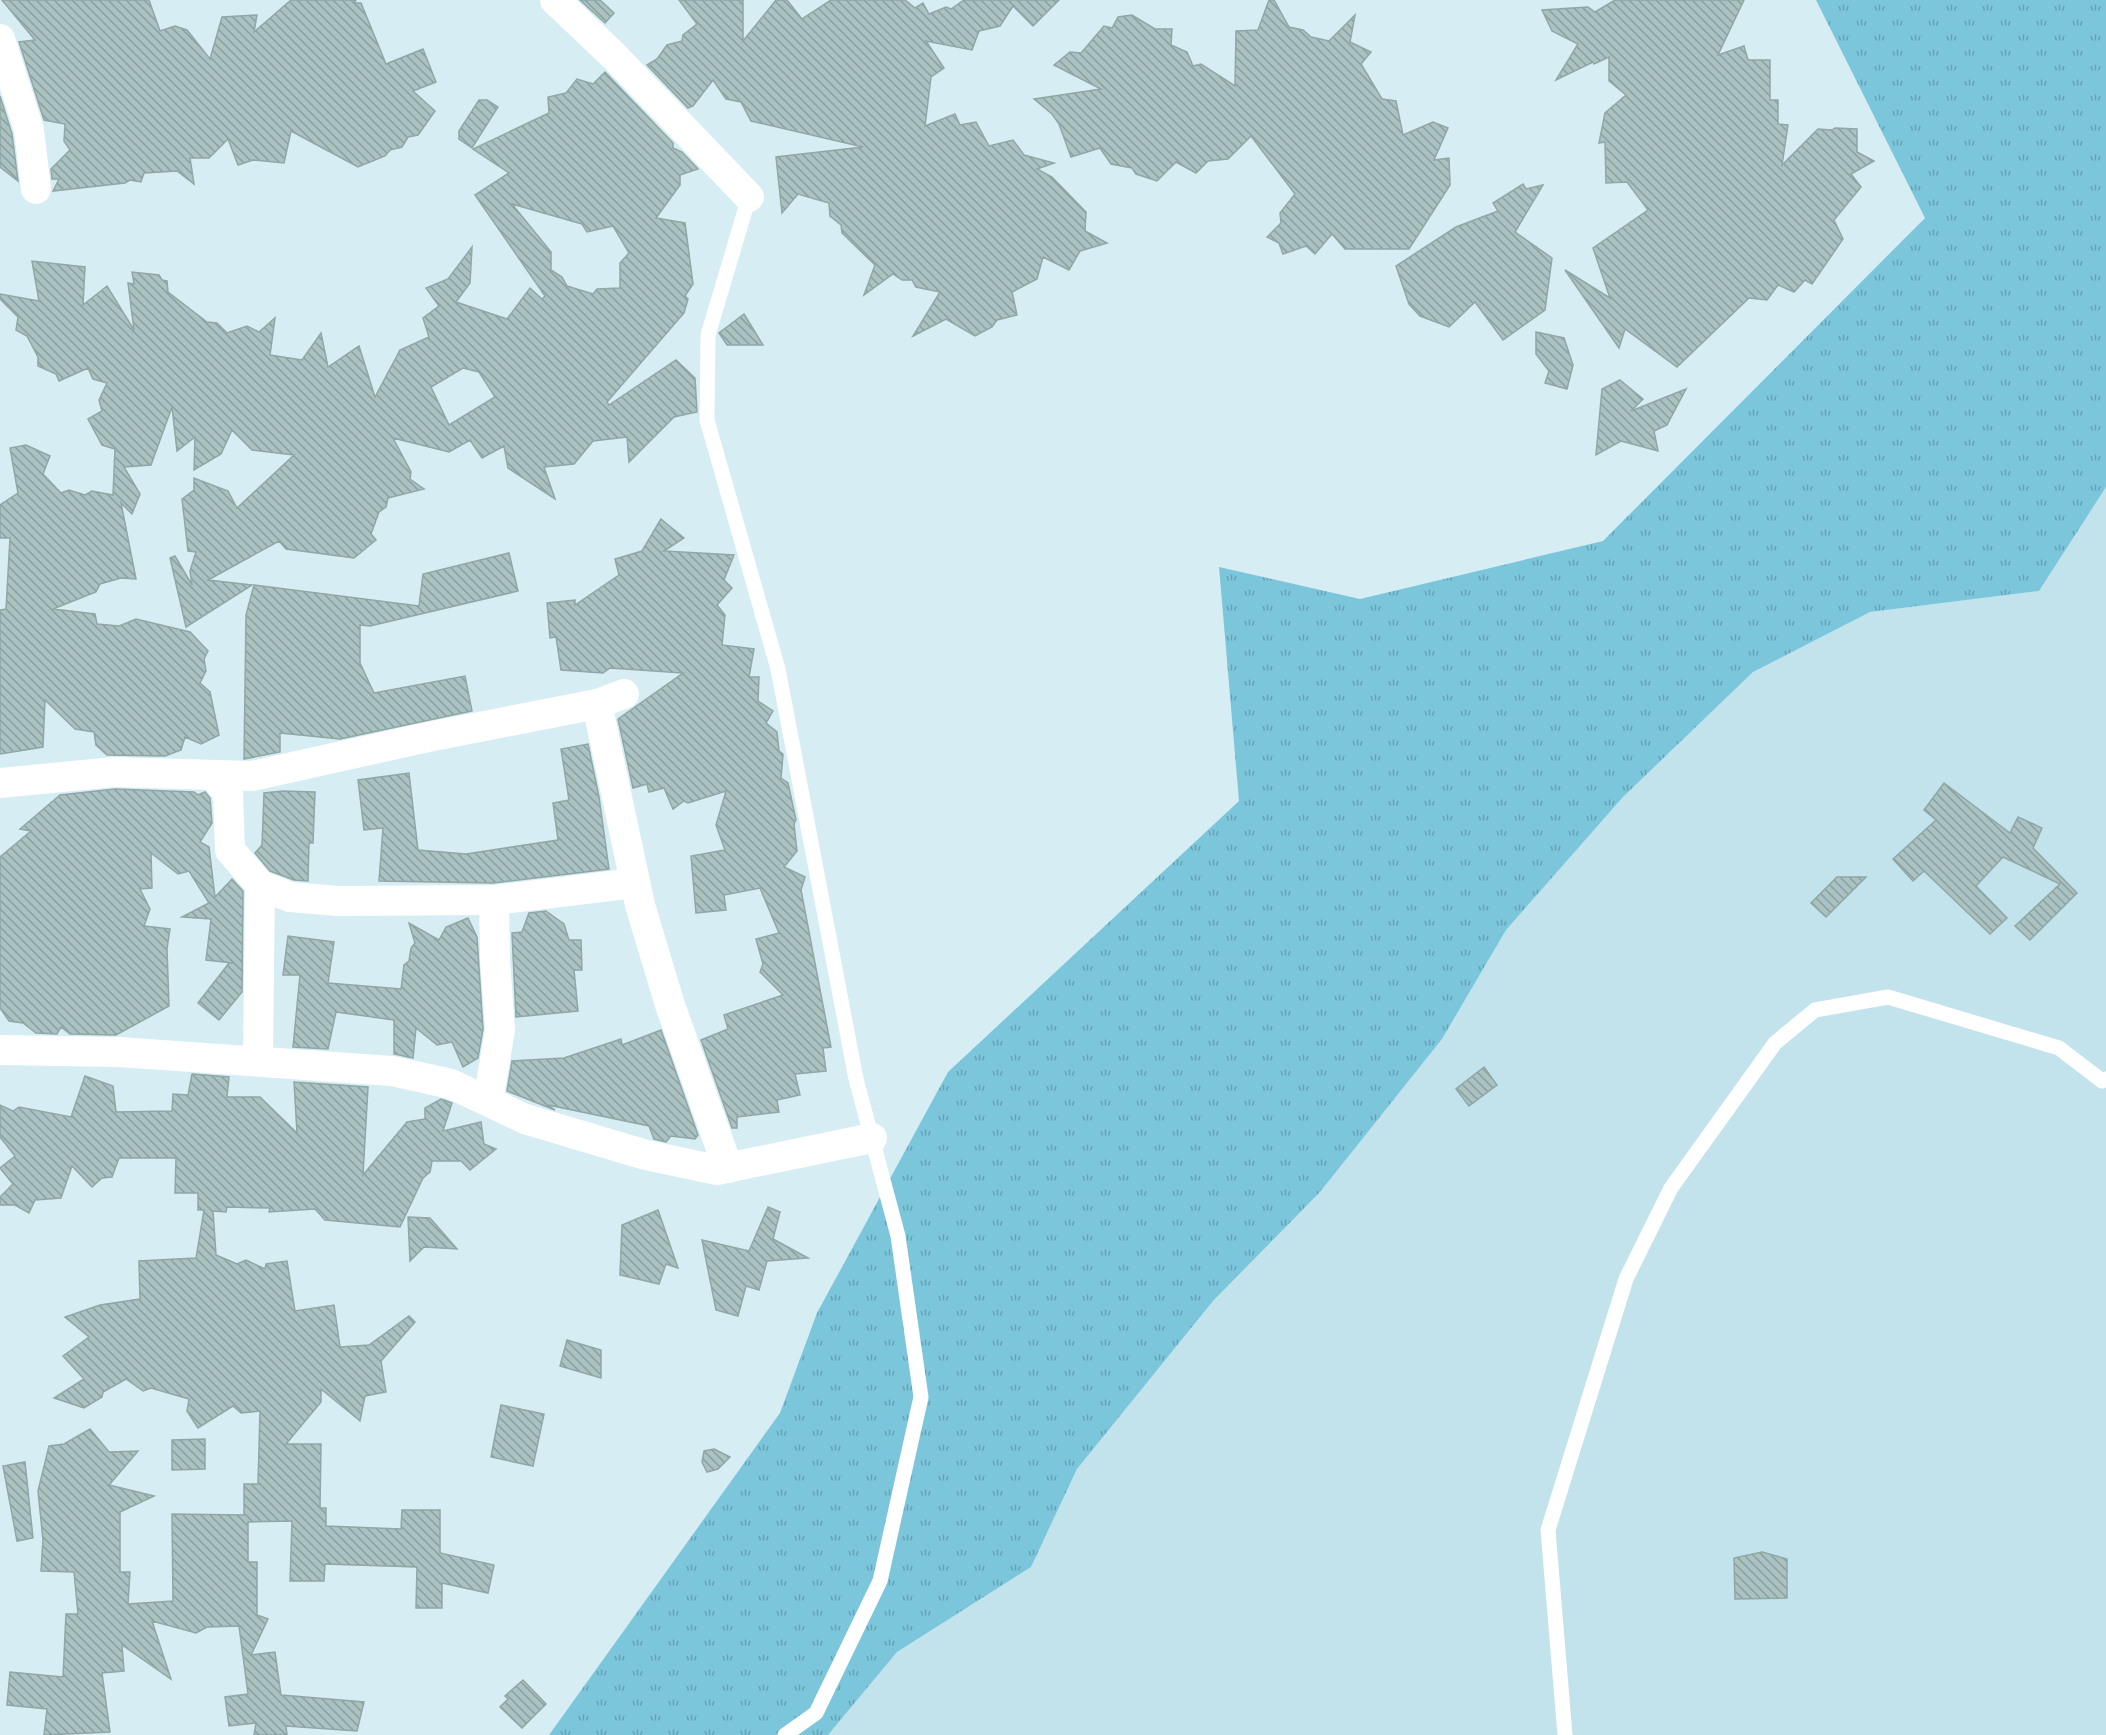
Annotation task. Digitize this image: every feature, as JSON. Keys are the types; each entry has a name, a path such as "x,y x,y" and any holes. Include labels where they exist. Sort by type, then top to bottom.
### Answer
{"street":[{"path":"555,0 614,56 748,197"},
{"path":"0,39 29,130 36,189"},
{"path":"0,783 114,772 252,776 611,699 635,883 670,1005 728,1168"},
{"path":"213,775 228,793 230,850 260,885 290,897 338,901 494,900 635,883"},
{"path":"258,1060 260,885"},
{"path":"488,1101 500,1030 494,900"},
{"path":"0,1050 119,1052 392,1071 451,1084 525,1119 646,1155 717,1170 872,1138"}],"lane":[{"path":"748,197 708,335 707,420 778,669 856,1079 898,1236 921,1397 880,1581 816,1713 785,1735"},
{"path":"1565,1735 1548,1530 1626,1279 1671,1188 1775,1043 1815,1010 1887,998 2060,1048 2104,1082"}],"shaded area":[{"path":"2106,487 2106,1735 828,1735 897,1652 1031,1567 1077,1469 1213,1301 1320,1192 1442,1039 1506,930 1623,797 1753,672 1870,612 2039,591"}],"green space":[{"path":"1816,0 2106,0 2106,487 2039,591 1870,612 1753,672 1623,797 1506,930 1442,1039 1320,1192 1213,1301 1077,1469 1031,1567 897,1652 828,1735 549,1735 780,1413 817,1313 948,1072 1239,801 1219,567 1360,599 1603,541 1925,218"}],"building":[{"path":"2,0 149,0 160,31 175,26 187,30 210,59 222,17 257,15 254,32 291,0 356,0 354,3 361,3 386,64 423,49 436,82 413,91 435,111 418,135 408,137 402,147 390,150 385,156 358,167 291,131 284,163 253,160 238,165 228,139 209,158 190,158 194,184 177,171 144,173 141,182 130,180 125,183 53,191 59,179 52,179 51,169 70,150 64,141 65,124 44,120 19,42 35,40"},
{"path":"580,0 600,0 614,13 605,23"},
{"path":"679,0 743,0 743,41 776,0 787,0 802,19 831,0 905,0 915,8 923,3 929,14 946,7 951,9 964,0 1059,0 1033,26 1013,6 1000,26 979,31 972,50 926,41 944,68 931,77 925,126 955,114 960,125 976,122 989,146 1013,140 1024,155 1054,163 1037,169 1052,177 1086,212 1085,231 1107,243 1080,251 1069,270 1043,257 1037,279 1012,292 1017,315 997,320 992,327 975,336 946,319 913,336 940,292 916,287 912,280 902,280 893,274 864,295 875,265 842,233 841,225 830,216 829,203 798,194 782,213 776,157 863,147 751,121 741,102 726,99 713,80 693,106 688,108 647,65 657,59 667,45 682,41 683,35 697,24"},
{"path":"1269,0 1274,0 1289,27 1303,30 1311,37 1329,41 1355,15 1350,42 1371,52 1361,64 1382,99 1396,101 1403,135 1433,122 1448,128 1434,160 1449,158 1450,185 1409,249 1345,249 1332,234 1315,254 1306,246 1283,254 1279,243 1267,237 1281,223 1280,213 1295,194 1251,136 1228,159 1208,161 1196,173 1176,162 1157,181 1136,174 1132,168 1111,164 1100,148 1071,157 1059,124 1052,114 1034,99 1101,89 1054,65 1070,52 1081,53 1104,26 1112,28 1118,17 1132,15 1155,29 1172,29 1171,45 1187,52 1193,66 1201,64 1235,86 1236,31 1258,30"},
{"path":"1615,0 1744,0 1718,55 1744,46 1748,60 1770,60 1770,100 1778,100 1778,124 1788,125 1782,165 1818,129 1832,130 1835,128 1857,129 1857,152 1874,161 1851,174 1861,187 1834,220 1843,239 1812,284 1805,280 1794,292 1778,285 1767,300 1749,298 1677,367 1625,329 1619,348 1565,270 1610,298 1593,248 1648,210 1627,182 1606,183 1605,142 1599,143 1605,113 1626,95 1609,81 1609,57 1556,80 1578,44 1552,31 1542,10 1588,7 1595,12"},
{"path":"605,72 673,143 673,148 682,152 698,169 680,175 680,185 656,218 685,223 693,284 685,296 688,299 684,313 607,402 609,405 676,360 695,378 697,412 674,417 629,462 627,437 593,441 574,464 544,467 555,499 508,468 504,446 482,458 470,440 449,452 393,438 411,472 410,479 424,489 388,498 386,507 379,512 371,534 376,540 354,558 286,549 279,541 208,580 252,585 186,627 170,558 175,556 192,585 190,571 196,552 188,551 182,499 194,490 194,478 228,491 237,508 294,455 252,450 232,430 221,454 194,470 195,437 177,451 172,407 151,465 124,467 140,494 132,514 121,503 136,579 121,578 100,584 96,592 53,609 95,614 97,624 119,626 136,619 190,632 208,651 204,659 206,671 200,683 210,692 219,735 201,744 185,737 181,750 165,756 107,755 96,745 94,732 75,729 45,700 43,747 0,754 0,610 6,609 10,538 0,538 0,505 18,493 10,448 26,445 50,456 43,474 61,493 69,490 85,495 92,491 113,495 115,449 102,445 88,419 102,411 99,400 107,383 93,379 88,368 59,381 56,374 38,366 38,357 27,336 16,330 18,317 0,299 0,294 39,301 32,261 85,267 83,305 107,286 134,330 128,283 134,284 132,272 159,275 162,280 167,281 168,292 207,322 217,323 227,333 247,326 259,332 275,318 270,355 302,360 321,333 328,367 359,346 375,397 400,350 429,337 423,318 439,306 426,288 448,279 472,247 470,283 456,302 507,319 530,288 542,299 545,296 475,195 509,173 473,149 549,113 548,97 566,93 577,79 593,84","holes":["512,204 582,224 587,232 613,226 629,253 620,263 620,288 597,289 593,294 567,286 562,277 551,270 551,252","463,368 479,372 495,397 449,425 431,387"]},
{"path":"0,96 12,134 18,181 0,167"},
{"path":"479,100 487,100 498,107 472,148 459,139 459,131"},
{"path":"1523,184 1526,189 1543,185 1515,232 1552,258 1545,310 1503,340 1475,302 1449,327 1420,316 1409,304 1396,266 1456,227 1498,211 1493,203"},
{"path":"744,314 763,345 727,345 719,333"},
{"path":"1536,332 1564,338 1573,365 1567,389 1545,383 1549,371 1536,354"},
{"path":"1620,380 1643,399 1631,411 1686,389 1667,425 1654,431 1658,451 1621,441 1596,455 1602,389"},
{"path":"661,519 684,538 664,551 734,555 724,580 732,588 717,605 725,615 722,645 754,649 749,677 759,677 758,701 773,711 766,723 777,732 779,751 783,754 781,778 788,783 796,820 794,824 797,851 784,867 805,877 801,890 831,1047 823,1048 826,1071 795,1074 800,1095 777,1100 779,1112 737,1117 737,1128 732,1128 701,1040 728,1029 724,1015 783,995 760,972 763,964 756,939 779,933 760,888 724,895 726,910 696,913 691,856 725,850 716,825 726,791 688,803 684,801 673,809 664,788 649,792 647,784 633,788 618,719 683,673 610,668 603,673 561,670 556,637 550,638 547,603 575,600 575,605 619,575 615,559 642,551"},
{"path":"509,553 518,591 370,626 360,625 360,663 374,693 465,676 472,711 340,739 280,733 280,752 244,759 246,615 254,585 419,606 423,574"},
{"path":"588,744 599,797 609,869 493,883 379,881 383,828 364,830 358,780 409,773 418,850 466,854 558,840 553,803 569,800 561,749"},
{"path":"1944,783 2010,833 2018,817 2042,828 2033,848 2077,893 2030,940 2015,926 2060,884 2003,857 1976,886 2007,918 1990,934 1924,871 1913,881 1893,859 1936,820 1924,810"},
{"path":"115,789 194,792 198,795 205,792 210,798 212,823 200,842 209,847 215,897 232,879 243,891 242,992 219,1020 198,1003 229,963 233,963 206,960 211,919 182,917 209,903 189,871 178,874 151,853 152,888 140,889 150,909 144,926 170,929 167,949 169,1006 116,1035 70,1034 61,1027 57,1034 36,1033 23,1023 9,1021 0,1008 0,857 31,831 20,829 60,795"},
{"path":"315,792 313,843 309,843 308,881 294,880 270,871 255,853 262,845 264,793"},
{"path":"1837,877 1866,877 1826,917 1811,903"},
{"path":"546,911 564,924 569,940 581,940 582,970 574,970 578,1011 516,1017 512,933 522,932 529,913"},
{"path":"468,918 477,937 483,1029 478,1058 463,1067 452,1042 437,1045 416,1028 413,1058 394,1054 394,1020 336,1012 328,1049 293,1047 300,975 283,975 288,936 334,942 328,983 401,989 404,965 409,961 411,948 415,943 409,923 439,940 446,927"},
{"path":"661,1030 698,1135 695,1139 671,1136 666,1142 654,1139 649,1126 548,1105 555,1110 507,1091 512,1061 564,1058 621,1039 622,1045"},
{"path":"1484,1067 1497,1085 1469,1106 1456,1089"},
{"path":"192,1074 229,1077 227,1097 260,1097 297,1133 294,1082 368,1087 363,1175 407,1122 425,1119 425,1108 441,1099 452,1103 443,1131 481,1122 484,1144 496,1149 470,1170 461,1161 432,1161 430,1172 423,1178 400,1227 325,1220 315,1209 269,1212 270,1208 227,1207 226,1212 213,1211 216,1255 237,1264 246,1260 265,1269 266,1264 287,1261 295,1311 334,1305 340,1347 369,1345 409,1316 415,1322 381,1361 386,1392 365,1396 360,1421 321,1389 321,1402 286,1444 321,1444 320,1508 326,1508 326,1526 401,1529 402,1510 440,1510 440,1553 494,1565 488,1593 442,1583 442,1608 416,1608 417,1567 325,1564 324,1581 290,1581 292,1521 248,1522 248,1562 257,1562 257,1615 268,1619 251,1655 275,1652 281,1695 364,1702 357,1731 286,1726 287,1735 254,1735 256,1723 229,1726 225,1697 248,1694 239,1626 207,1627 196,1633 152,1621 171,1679 122,1645 124,1671 102,1673 110,1732 44,1735 47,1709 7,1705 10,1672 63,1677 66,1614 78,1614 74,1572 41,1571 43,1540 38,1491 49,1446 64,1444 90,1429 109,1452 138,1451 109,1485 154,1496 120,1512 120,1572 130,1572 128,1604 173,1601 172,1514 244,1515 244,1484 258,1484 260,1411 241,1413 233,1406 198,1428 187,1411 189,1399 151,1388 143,1391 126,1379 103,1392 102,1397 84,1408 54,1398 84,1379 63,1356 89,1337 65,1317 100,1305 140,1299 139,1261 196,1258 204,1210 198,1210 198,1193 175,1193 176,1158 119,1158 112,1177 102,1178 92,1187 72,1166 61,1198 35,1200 29,1213 15,1205 0,1205 0,1197 13,1184 0,1168 15,1156 0,1137 0,1105 13,1111 19,1107 71,1117 85,1076 113,1086 116,1112 172,1111 173,1094 188,1095"},
{"path":"768,1207 780,1212 773,1239 808,1258 767,1261 759,1290 746,1286 738,1316 716,1310 702,1240 749,1251"},
{"path":"658,1210 678,1268 666,1264 659,1284 620,1275 622,1225"},
{"path":"408,1217 430,1218 457,1249 424,1247 410,1261"},
{"path":"567,1340 601,1350 601,1378 560,1366"},
{"path":"501,1405 544,1414 533,1466 491,1457"},
{"path":"205,1439 205,1469 172,1470 172,1440"},
{"path":"714,1449 730,1457 718,1469 707,1472 702,1462 704,1451"},
{"path":"25,1462 33,1538 17,1541 3,1466"},
{"path":"1762,1552 1787,1559 1787,1598 1735,1599 1734,1558"},
{"path":"523,1680 546,1704 522,1728 500,1707 508,1699 505,1696"}]}
